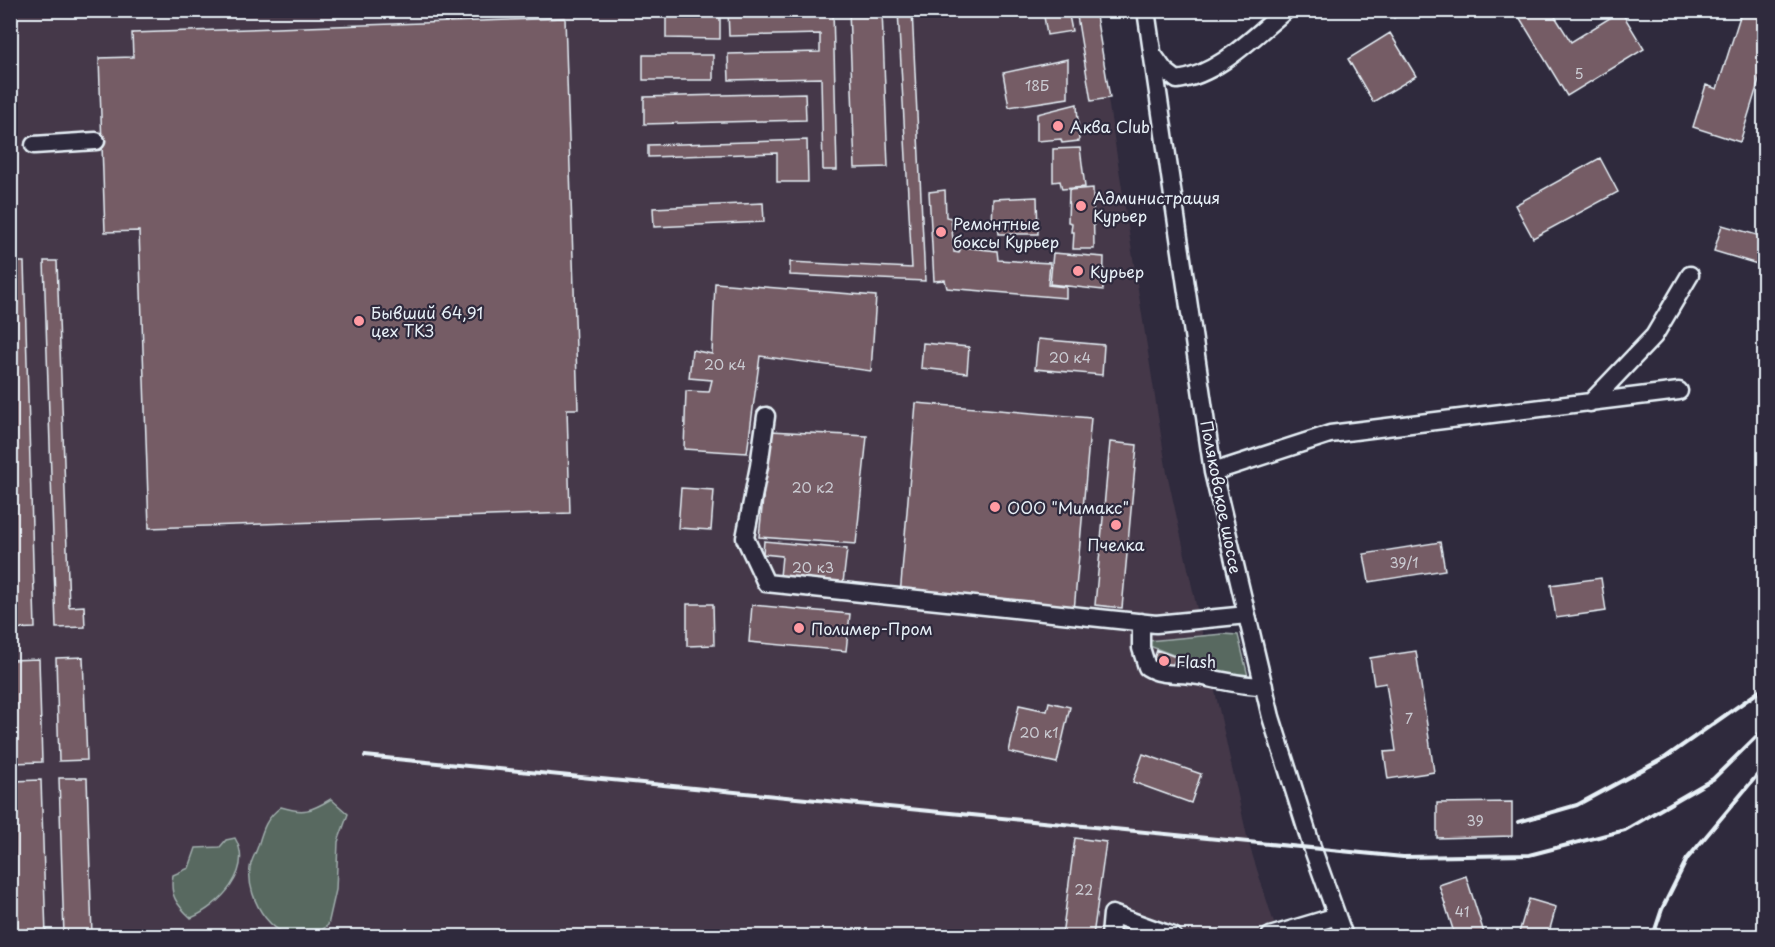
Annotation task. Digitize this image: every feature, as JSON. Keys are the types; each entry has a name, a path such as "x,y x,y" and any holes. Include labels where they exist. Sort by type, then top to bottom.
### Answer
{"street":[{"name":"Поляковское шоссе","path":"1146,10 1213,472 1264,686 1312,847 1344,936"},
{"path":"1152,52 1164,70 1177,80 1194,78 1222,61 1286,10"},
{"path":"34,145 96,141"},
{"path":"1590,403 1654,336 1690,275"},
{"path":"1213,472 1330,434 1679,391"},
{"path":"766,416 745,538 766,583 1156,624 1246,615"},
{"path":"1141,622 1141,648 1147,667 1158,674 1196,675 1248,686 1264,686"},
{"path":"1110,936 1112,914 1173,936"},
{"path":"1270,936 1337,916"}],"shaded area":[{"path":"10,11 1094,11 1167,473 1248,841 1278,936 11,936"}],"green space":[{"path":"1223,634 1238,635 1248,676 1236,679 1147,645 1148,641"},
{"path":"331,799 348,814 338,842 336,890 328,925 312,935 299,937 286,934 275,928 258,906 250,881 251,862 266,824 281,807 302,811"},
{"path":"235,838 240,850 240,863 231,886 212,905 191,918 175,899 172,888 173,875 189,868 196,848 220,847 226,840"}],"building":[{"path":"728,10 833,10 837,170 823,170 821,78 729,80 728,54 820,52 820,34 729,36"},
{"path":"849,10 882,10 888,167 855,168"},
{"path":"898,10 912,10 925,281 790,275 790,262 912,268"},
{"path":"1043,10 1068,10 1072,31 1047,35"},
{"path":"1076,10 1095,10 1110,98 1091,101"},
{"path":"1388,10 1405,10 1394,18"},
{"path":"1515,10 1551,10 1571,42 1621,11 1644,49 1567,96"},
{"path":"1742,10 1764,10 1764,64 1740,142 1693,127 1706,85 1717,89"},
{"path":"666,11 720,12 720,39 666,38"},
{"name":"Бывший 64,91 цех ТКЗ","path":"565,18 578,409 567,409 570,513 149,528 139,231 105,232 99,58 133,57 132,33"},
{"path":"1390,33 1416,76 1373,102 1348,59"},
{"path":"643,55 713,55 713,80 643,80"},
{"path":"1068,59 1068,98 1009,107 1003,73"},
{"path":"805,93 806,120 644,124 644,97"},
{"name":"Аква Club","path":"1077,104 1079,141 1062,143 1061,139 1037,141 1037,114"},
{"path":"807,140 808,182 777,182 777,153 648,157 648,145"},
{"path":"1080,148 1085,187 1062,189 1060,181 1053,182 1053,149"},
{"path":"1600,158 1618,192 1533,238 1515,205"},
{"name":"Администрация Курьер","path":"1093,188 1094,249 1073,249 1074,232 1071,232 1072,223 1068,222 1069,190"},
{"name":"Ремонтные боксы Курьер","path":"945,190 946,217 951,218 954,252 959,253 961,247 997,251 998,260 1050,263 1048,285 1066,287 1066,298 947,288 945,280 934,281 929,192"},
{"path":"1037,197 1038,234 999,234 998,227 992,227 993,199"},
{"path":"763,203 764,222 654,227 653,208"},
{"path":"1722,225 1764,237 1764,266 1714,251"},
{"name":"Курьер","path":"1053,253 1104,257 1103,290 1050,284"},
{"path":"44,261 57,261 69,607 84,606 85,627 56,628"},
{"path":"10,262 24,262 35,628 10,629"},
{"path":"715,283 876,296 871,371 760,356 747,453 684,449 686,391 709,392 712,380 689,378 692,350 712,354"},
{"path":"1038,339 1104,345 1102,375 1035,369"},
{"path":"923,343 969,347 967,373 921,368"},
{"name":"ООО \"Мимакс\"","path":"916,403 1091,418 1074,611 900,596"},
{"path":"770,431 867,436 856,544 759,537"},
{"name":"Пчелка","path":"1110,442 1137,445 1122,608 1095,605"},
{"path":"681,488 714,490 711,530 678,528"},
{"name":"Полимер-Пром","path":"764,541 847,549 843,583 780,577 782,556 763,554"},
{"path":"1440,542 1445,570 1369,582 1364,554"},
{"path":"1601,578 1606,611 1556,618 1551,585"},
{"path":"687,604 713,604 714,645 687,646"},
{"name":"Полимер-Пром","path":"752,605 850,614 846,651 749,642"},
{"name":"Flash","path":"1157,650 1176,657 1170,672 1152,664"},
{"path":"1416,651 1434,772 1388,779 1384,752 1396,751 1386,683 1374,685 1370,658"},
{"path":"83,657 87,760 59,761 56,658"},
{"path":"39,659 42,762 12,763 10,660"},
{"path":"1049,702 1070,707 1057,763 1009,752 1019,705 1047,711"},
{"path":"1143,754 1201,774 1191,803 1133,782"},
{"path":"59,778 87,778 92,936 64,936"},
{"path":"41,780 46,936 18,936 13,781"},
{"path":"1512,802 1512,836 1437,838 1437,803"},
{"path":"1075,838 1106,842 1093,936 1062,936"},
{"path":"1466,876 1485,936 1455,936 1439,885"},
{"path":"1529,899 1556,907 1548,936 1518,936"}],"railway":[{"path":"1518,822 1577,805 1666,757 1764,688"},
{"path":"365,756 1403,857 1529,855 1625,830 1713,779 1764,729"},
{"path":"1653,936 1662,909 1687,859 1764,767"}],"place":[{"name":"Аква Club","path":"1058,126"},
{"name":"Администрация Курьер","path":"1081,206"},
{"name":"Ремонтные боксы Курьер","path":"941,232"},
{"name":"Курьер","path":"1078,271"},
{"name":"Бывший 64,91 цех ТКЗ","path":"359,321"},
{"name":"ООО \"Мимакс\"","path":"995,507"},
{"name":"Пчелка","path":"1116,525"},
{"name":"Полимер-Пром","path":"799,628"},
{"name":"Flash","path":"1164,661"}]}
